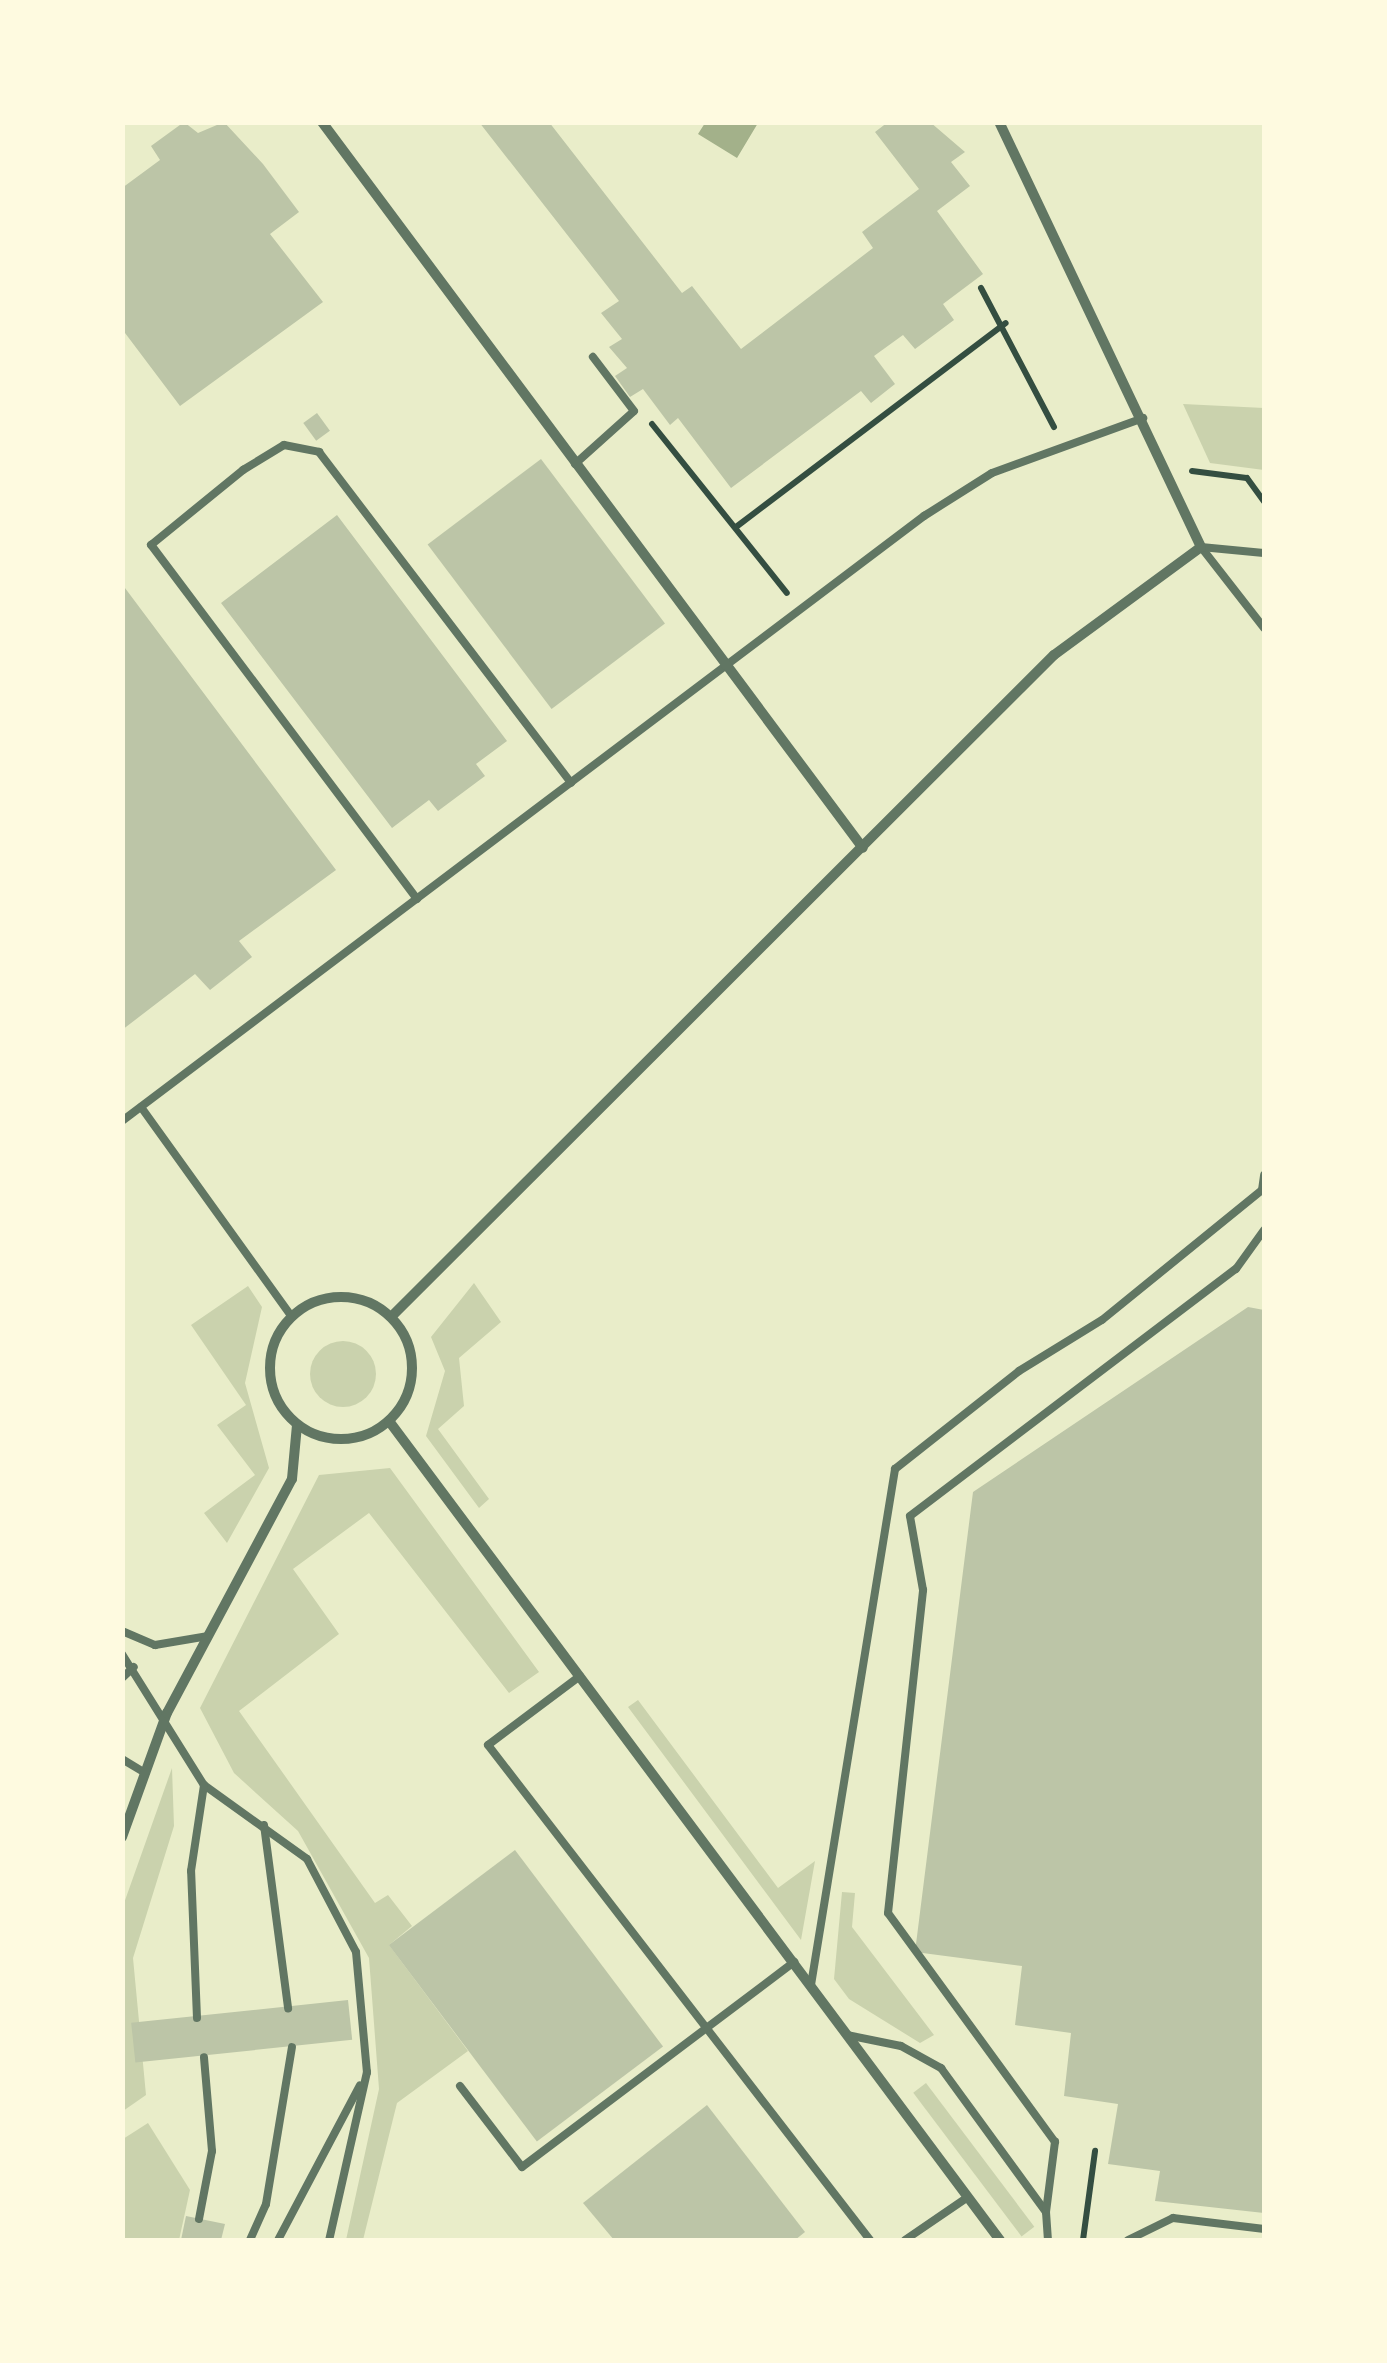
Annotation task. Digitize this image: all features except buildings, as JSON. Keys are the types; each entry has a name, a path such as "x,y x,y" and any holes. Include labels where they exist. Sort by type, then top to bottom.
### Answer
{"street":[{"path":"322,122 863,848"},
{"path":"391,1317 1054,655 1201,547 1143,418 998,122"},
{"path":"122,1837 142,1771 167,1712 292,1479 297,1424 270,1371 291,1316 352,1297 391,1317 412,1358 407,1392 388,1421 343,1440 297,1424"},
{"path":"388,1421 1000,2240"}],"lane":[{"path":"575,464 634,411 593,357"},
{"path":"122,1121 924,516 1026,462 1143,418"},
{"path":"418,898 151,544 243,470 284,444 320,452 571,783"},
{"path":"1201,547 1264,553"},
{"path":"1201,547 1264,628"},
{"path":"142,1107 291,1316"},
{"path":"811,1986 895,1469 1019,1370 1102,1320 1262,1190 1264,1175"},
{"path":"1048,2240 1046,2212 1055,2142 888,1912 923,1590 910,1516 1236,1269 1264,1230"},
{"path":"122,1631 155,1645 208,1636"},
{"path":"122,1654 167,1712 204,1785 264,1824 306,1859 344,1922 356,1952 367,2072 328,2240"},
{"path":"122,1678 134,1667"},
{"path":"580,1676 488,1745 870,2240"},
{"path":"122,1759 142,1771"},
{"path":"198,2018 191,1871 204,1785"},
{"path":"264,1824 288,2008"},
{"path":"460,2086 522,2167 794,1962"},
{"path":"846,2035 901,2046 941,2068 1046,2212"},
{"path":"250,2240 266,2204 292,2047"},
{"path":"198,2219 212,2152 204,2058"},
{"path":"278,2240 367,2072"},
{"path":"905,2240 968,2197"},
{"path":"1128,2240 1174,2218 1264,2229"}],"path":[{"path":"981,288 1006,323 1054,429 1026,462"},
{"path":"736,526 1006,323"},
{"path":"634,411 662,431 800,609"},
{"path":"1163,468 1246,478 1264,501"},
{"path":"1083,2240 1096,2151"}],"shaded area":[{"path":"705,122 758,123 737,158 698,134"},
{"path":"1183,404 1264,408 1264,470 1210,463"},
{"path":"474,1283 501,1322 459,1358 464,1406 438,1429 489,1499 479,1508 426,1436 445,1371 431,1337"},
{"path":"248,1286 262,1307 245,1383 269,1468 227,1543 204,1513 255,1475 217,1425 246,1405 191,1325"},
{"path":"343,1341 366,1351 376,1374 366,1397 343,1407 320,1397 310,1374 320,1351"},
{"path":"390,1468 539,1672 509,1693 369,1513 293,1569 339,1634 239,1711 375,1903 388,1895 412,1926 389,1945 468,2051 397,2103 363,2240 346,2240 379,2089 369,1958 298,1831 234,1773 200,1708 319,1475"},
{"path":"638,1700 778,1888 815,1861 801,1940 628,1707"},
{"path":"172,1768 174,1826 133,1958 146,2095 123,2111 123,1906"},
{"path":"842,1892 855,1893 852,1927 934,2035 920,2043 849,1999 834,1979"},
{"path":"926,2083 1034,2227 1022,2236 913,2093"},
{"path":"148,2123 190,2190 179,2240 123,2240 123,2139"}]}
